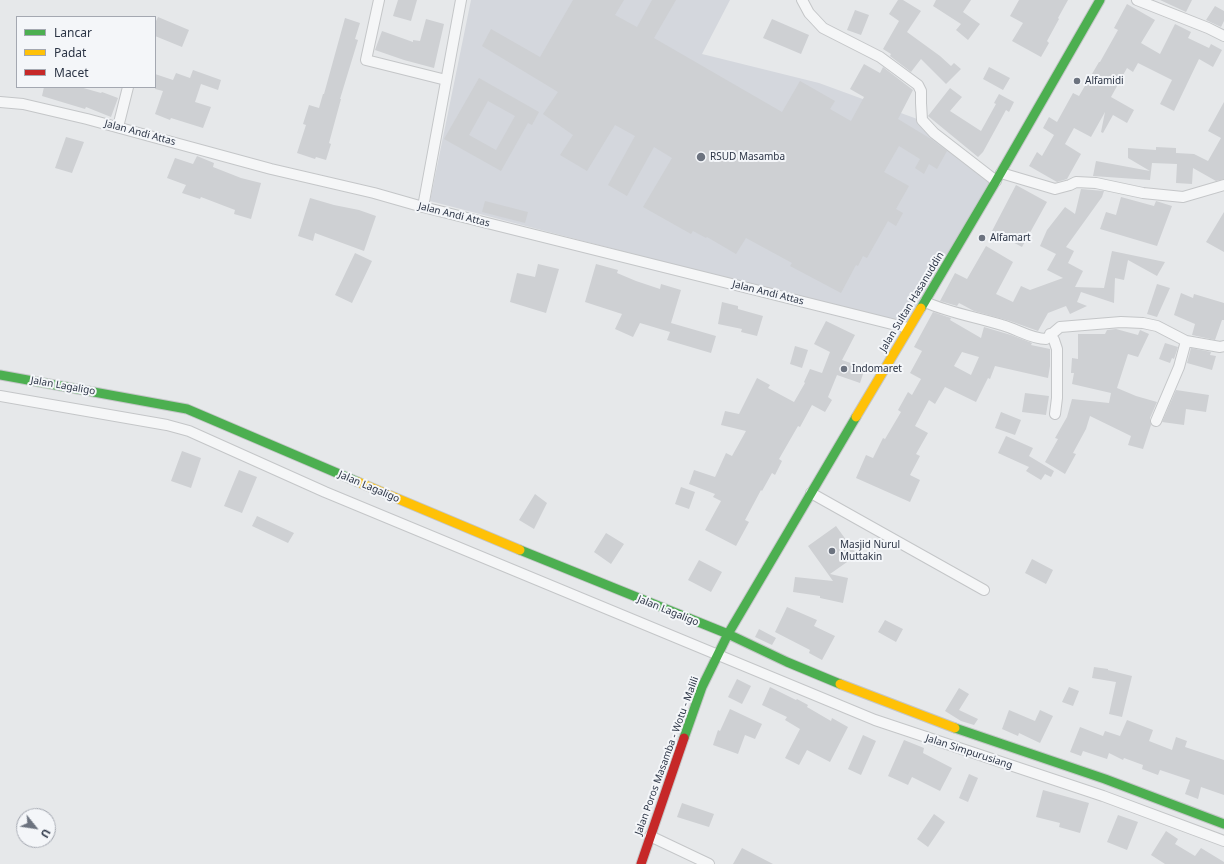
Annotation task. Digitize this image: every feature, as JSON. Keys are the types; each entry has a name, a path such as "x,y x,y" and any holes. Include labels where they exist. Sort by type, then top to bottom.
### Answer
{"main road":[{"name":"Jalan Sultan Hasanuddin","path":"728,634 908,328 925,302 1100,0"},
{"name":"Jalan Lagaligo","path":"0,375 187,409 257,440 593,580 728,634"},
{"name":"Jalan Poros Masamba - Wotu - Malili","path":"641,864 702,687 728,634"},
{"name":"Jalan Simpurusiang","path":"728,634 787,662 871,697 960,730 1106,779 1224,824"}],"street":[{"path":"379,0 366,60 446,80"},
{"path":"424,207 461,0"},
{"path":"802,0 809,13 823,28 880,57 918,84 921,91 922,120 934,133 998,177 1055,189 1076,182 1096,183 1143,193 1183,197 1224,185"},
{"path":"1137,0 1208,28 1224,36"},
{"path":"118,127 128,88"},
{"name":"Jalan Andi Attas","path":"0,102 23,104 118,127 271,169 374,193 424,207 908,328"},
{"path":"925,302 942,310 1003,325 1036,338 1046,339 1060,327 1121,322 1142,323 1157,326 1186,341 1220,347 1224,346"},
{"path":"1050,334 1057,349 1057,398 1055,414"},
{"path":"1156,421 1179,367 1186,341"},
{"name":"Jalan Lagaligo","path":"0,396 167,425 189,431 325,492 717,655"},
{"path":"811,493 984,590"},
{"name":"Jalan Simpurusiang","path":"717,655 875,720 1104,796 1224,841"},
{"path":"650,836 709,864"}],"shaded area":[{"name":"RSUD Masamba","path":"471,0 730,0 702,54 819,83 920,120 994,181 909,326 430,201"}],"building":[{"path":"398,0 417,0 411,21 393,16"},
{"path":"573,0 624,0 615,15 637,27 652,0 676,0 654,38 782,112 800,81 835,101 830,109 851,121 864,97 850,89 864,64 880,73 883,67 913,90 898,119 931,139 947,151 937,169 929,164 924,174 915,168 920,159 899,146 884,172 909,186 896,209 903,213 896,226 888,221 867,258 863,256 858,266 856,265 841,293 790,266 792,263 746,238 736,254 707,237 706,238 693,231 691,234 643,207 672,158 654,147 627,196 608,185 635,136 615,125 587,171 560,155 573,135 543,114 558,92 482,46 491,29 540,57"},
{"path":"898,0 903,0 921,11 907,32 951,66 954,63 961,69 946,84 921,59 911,72 890,56 891,54 883,49 899,21 889,14"},
{"path":"936,0 971,0 963,12 980,24 968,40 956,30 961,24 933,6"},
{"path":"1019,0 1068,0 1047,41 1049,43 1041,57 1012,41 1023,23 1010,16"},
{"path":"1160,0 1192,0 1186,12"},
{"path":"1127,4 1155,20 1141,43 1160,54 1175,24 1191,32 1188,38 1209,48 1211,44 1222,50 1213,67 1199,59 1174,111 1160,104 1172,80 1138,63 1133,72 1127,68 1111,97 1134,110 1127,123 1113,115 1103,133 1101,132 1105,112 1091,137 1074,128 1065,144 1081,154 1067,179 1057,182 1029,166 1037,152 1042,156 1054,135 1043,128 1049,117 1057,122 1073,93 1079,96 1118,30 1114,28"},
{"path":"1215,6 1224,11 1224,21 1221,27 1206,20"},
{"path":"855,10 869,15 861,35 847,30"},
{"path":"158,17 189,30 182,47 156,36 156,21"},
{"path":"345,18 360,23 355,39 358,40 340,99 329,143 331,144 326,160 316,157 315,159 297,153 306,125 303,124 309,105 319,108"},
{"path":"426,19 444,24 434,68 375,50 382,31 413,42 413,40 420,41"},
{"path":"772,19 809,35 801,54 763,38"},
{"path":"989,67 1010,78 1003,90 983,79"},
{"path":"193,70 221,80 218,90 201,84 195,102 211,107 203,128 171,118 170,120 155,114 163,91 155,89 156,74 173,80 176,73 190,78"},
{"path":"479,78 539,112 532,125 528,123 501,171 444,139","holes":["488,101 515,116 496,150 469,135"]},
{"path":"44,88 84,88 102,92 118,98 111,117 86,107 85,109 42,96"},
{"path":"950,88 962,97 950,111 981,131 996,104 994,103 999,94 1014,102 1009,112 1006,110 983,152 978,157 928,116"},
{"path":"1224,102 1224,179 1216,181 1193,168 1192,184 1176,183 1177,164 1152,163 1150,180 1093,176 1096,161 1150,171 1128,158 1128,148 1156,150 1156,147 1176,148 1176,153 1194,154 1208,161 1221,138 1208,131"},
{"path":"66,137 84,142 72,173 55,168"},
{"path":"197,156 214,163 213,167 241,178 261,183 251,219 234,214 235,210 201,197 200,199 182,193 186,185 167,178 175,158 193,164"},
{"path":"1016,185 1047,202 1022,247 992,231"},
{"path":"1081,189 1104,191 1102,197 1066,247 1074,251 1068,263 1083,271 1075,287 1104,288 1112,251 1165,262 1157,276 1128,260 1124,280 1115,278 1114,303 1081,292 1077,302 1087,306 1070,314 1066,306 1048,313 1038,331 974,311 959,303 957,306 940,301 955,273 967,279 986,246 1013,262 996,294 1013,302 1021,286 1030,290 1063,278 1047,270 1056,254 1040,246 1047,230 1065,207 1075,214"},
{"path":"1121,197 1154,206 1156,201 1172,206 1157,246 1100,229 1106,212 1116,215"},
{"path":"310,198 359,210 376,216 364,251 315,233 313,241 298,236"},
{"path":"485,201 528,212 525,223 482,212"},
{"path":"1224,212 1224,252 1206,242"},
{"path":"355,253 372,261 352,303 335,295"},
{"path":"538,264 559,269 546,313 510,302 517,273 535,277"},
{"path":"596,264 618,270 617,273 660,289 661,284 681,290 671,323 716,336 711,353 667,340 670,332 640,323 633,337 615,329 622,314 585,302"},
{"path":"1157,284 1170,288 1157,317 1147,314"},
{"path":"1181,293 1193,298 1194,294 1224,303 1224,320 1222,320 1215,340 1192,335 1195,324 1174,315"},
{"path":"722,302 738,306 738,309 763,316 757,336 741,332 742,329 718,324"},
{"path":"933,312 951,318 950,320 981,338 984,327 1032,343 1031,345 1050,349 1050,366 1048,378 995,366 990,379 988,378 976,402 945,387 935,404 929,400 915,426 928,433 916,454 920,456 910,475 920,480 910,502 856,478 866,455 873,458 883,438 885,439 901,412 898,410 908,392 912,395 921,379 910,373 922,351 914,347","holes":["962,352 979,357 971,375 954,366"]},
{"path":"826,321 855,335 842,360 865,368 860,383 837,375 828,397 832,400 825,412 812,405 800,427 798,426 779,459 782,461 775,475 772,473 762,491 761,490 745,520 749,522 736,546 705,530 721,501 713,497 715,494 689,484 694,470 715,477 726,453 732,456 746,431 721,425 725,411 739,414 757,378 770,385 768,388 794,402 805,383 804,382 810,369 822,373 830,352 814,344"},
{"path":"1116,329 1138,335 1140,330 1149,334 1138,357 1128,354 1117,388 1136,396 1157,402 1150,418 1151,425 1143,449 1128,445 1131,436 1090,416 1086,429 1073,453 1076,454 1065,474 1045,462 1058,439 1055,438 1067,417 1072,399 1109,403 1111,393 1072,384 1074,373 1071,373 1072,358 1078,359 1078,334 1105,334 1107,330"},
{"path":"1165,343 1178,347 1174,359 1172,358 1170,363 1159,359"},
{"path":"795,346 808,350 802,368 790,364"},
{"path":"1191,348 1211,352 1210,355 1216,356 1212,370 1187,363"},
{"path":"1176,390 1209,395 1206,412 1186,409 1184,425 1162,422"},
{"path":"1025,393 1049,396 1046,415 1022,412"},
{"path":"1001,412 1021,420 1015,435 995,428"},
{"path":"1006,436 1033,448 1029,456 1054,471 1051,477 1045,474 1041,480 1026,471 1029,467 998,453"},
{"path":"182,451 201,458 191,488 171,481"},
{"path":"239,470 257,477 242,513 224,506"},
{"path":"681,487 695,492 689,509 675,504"},
{"path":"535,494 547,503 534,529 519,520"},
{"path":"257,516 294,533 288,543 252,526"},
{"path":"836,526 857,555 830,574 848,578 843,603 820,598 820,596 793,592 795,577 833,581 808,546"},
{"path":"606,533 624,544 611,564 594,552"},
{"path":"1032,559 1053,570 1046,584 1025,573"},
{"path":"699,560 722,572 711,592 688,580"},
{"path":"787,607 817,620 814,626 835,636 822,660 809,653 810,650 775,632"},
{"path":"885,620 903,629 896,642 878,632"},
{"path":"759,629 776,638 772,645 755,637"},
{"path":"1094,667 1108,669 1132,676 1122,717 1109,714 1116,682 1092,678"},
{"path":"737,679 751,686 742,704 728,697"},
{"path":"770,687 808,705 807,707 831,721 832,718 848,727 830,762 807,750 799,765 785,758 800,729 785,720 787,717 762,705"},
{"path":"1069,687 1079,691 1073,706 1062,702"},
{"path":"959,688 969,694 959,710 978,719 974,725 961,721 945,711"},
{"path":"730,709 762,724 755,739 745,735 738,754 713,745 718,730 720,731"},
{"path":"1009,710 1035,721 1040,710 1053,716 1040,743 1019,733 1018,736 1002,729"},
{"path":"1127,720 1153,730 1149,741 1172,750 1176,737 1187,741 1185,747 1224,760 1224,795 1201,787 1198,799 1185,794 1190,780 1160,770 1158,775 1142,769 1143,765 1124,758 1123,760 1109,753 1107,759 1083,751 1081,756 1070,752 1080,727 1103,736 1105,731 1120,736"},
{"path":"863,735 876,741 861,775 848,769"},
{"path":"904,740 924,748 923,753 952,768 940,791 912,777 908,785 888,776"},
{"path":"969,774 978,778 968,802 959,798"},
{"path":"1043,790 1089,803 1080,833 1059,827 1060,823 1036,817"},
{"path":"682,803 714,814 709,827 677,817"},
{"path":"934,814 945,822 928,847 917,839"},
{"path":"1118,815 1138,822 1127,850 1107,842"},
{"path":"1166,831 1178,839 1175,844 1195,856 1201,848 1224,862 1224,864 1165,864 1151,855"},
{"path":"742,848 773,864 733,864"}],"traffic: fast":[{"path":"921,308 1100,0"},
{"path":"0,375 187,409 358,482"},
{"path":"684,738 702,687 728,634 856,417"},
{"path":"520,550 728,634 787,662 840,684"},
{"path":"955,728 1105,779 1224,824"}],"traffic: slow":[{"path":"856,417 921,308"},
{"path":"358,482 520,550"},
{"path":"840,684 955,728"}],"traffic: jam":[{"path":"641,864 684,738"}],"place":[{"name":"Alfamidi","path":"1077,81"},
{"name":"RSUD Masamba","path":"701,157"},
{"name":"Alfamart","path":"982,238"},
{"name":"Indomaret","path":"844,369"},
{"name":"Masjid Nurul Muttakin","path":"832,551"}]}
